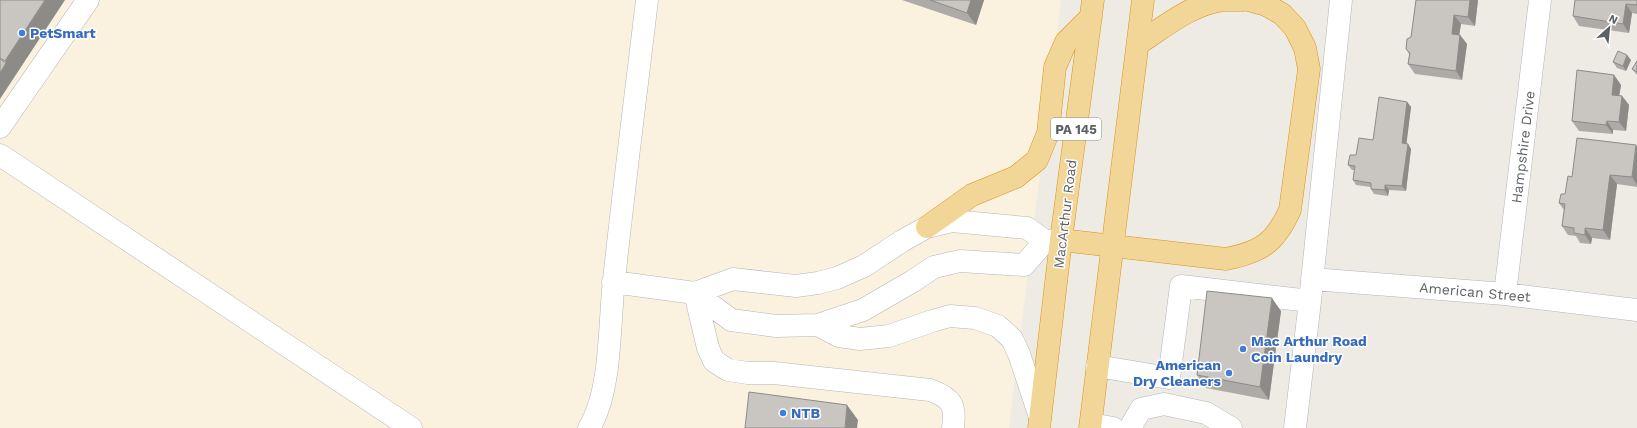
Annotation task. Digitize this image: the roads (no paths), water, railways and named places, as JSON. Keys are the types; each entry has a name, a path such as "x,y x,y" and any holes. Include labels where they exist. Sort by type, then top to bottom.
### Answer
{"highway":[{"path":"1091,426 1097,366 1143,0"},
{"path":"1138,44 1179,17 1202,6 1223,0 1242,0"},
{"path":"1053,240 1226,259 1247,255 1265,245 1281,229 1290,210 1309,69 1305,48 1295,28 1282,14 1266,5 1248,0"},
{"path":"927,227 972,195 1016,177 1037,160 1048,133 1055,67 1066,42 1092,9"},
{"name":"MacArthur Road","path":"1040,423 1053,240 1092,9"}],"street":[{"path":"0,127 88,0"},
{"path":"589,428 601,397 606,368 614,282 647,0"},
{"path":"1295,428 1342,0"},
{"name":"Hampshire Drive","path":"1505,294 1540,0"},
{"path":"0,155 403,426"},
{"path":"614,282 695,293 733,279 796,286 837,278 864,266 902,241 927,227 952,221 1027,228 1053,240 1024,265 960,261 934,267 863,310 818,325 776,326 731,320 695,293"},
{"name":"American Street","path":"1312,279 1505,294 1637,310"},
{"path":"1097,366 1169,378 1182,286 1310,300"},
{"path":"695,293 708,348 714,361 728,370 748,373 774,373 930,390 951,401 955,413 953,428"},
{"path":"818,325 839,336 860,339 889,336 932,320 950,316 975,318 998,326 1012,339 1019,354 1040,423"},
{"path":"1130,428 1141,409 1164,404 1206,413 1231,428"},
{"path":"1091,426 1113,428"}],"place":[{"name":"PetSmart","path":"22,33"},
{"name":"Mac Arthur Road Coin Laundry","path":"1243,349"},
{"name":"American Dry Cleaners","path":"1229,373"},
{"name":"NTB","path":"783,413"}]}
